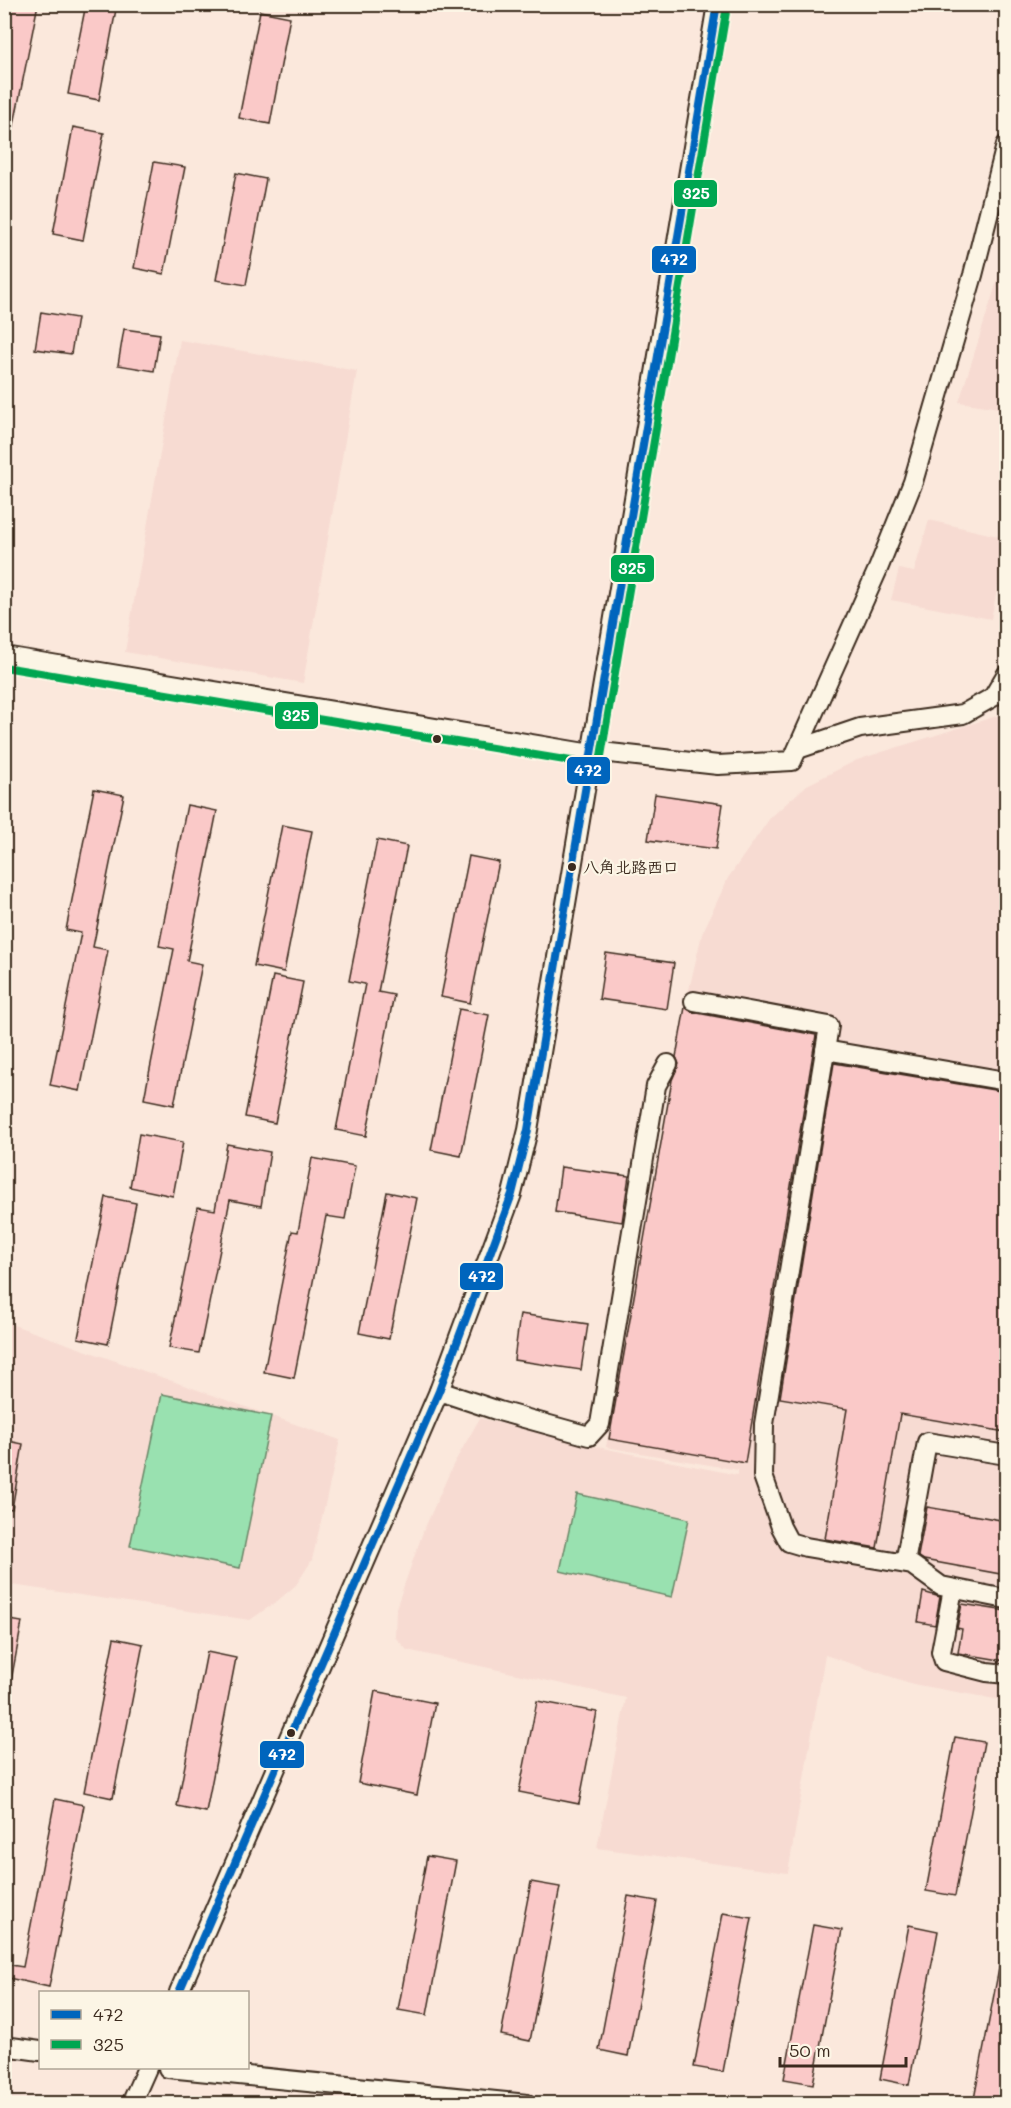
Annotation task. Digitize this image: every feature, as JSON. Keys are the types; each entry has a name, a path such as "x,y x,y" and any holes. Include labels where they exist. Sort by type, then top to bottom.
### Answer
{"street":[{"path":"179,1991 440,1391 512,1194 528,1130 717,4"},
{"path":"4,656 591,754 610,753 718,765 792,761 878,569 913,482 973,275 1006,145"},
{"path":"798,748 860,728 963,714 993,697 1006,675"},
{"path":"694,1001 829,1026 764,1424 764,1476 781,1527 789,1542 912,1565 940,1586 1006,1599"},
{"path":"825,1050 1006,1081"},
{"path":"440,1391 499,1411 589,1436 600,1424 656,1086 668,1064"},
{"path":"904,1563 927,1442 1006,1455"},
{"path":"952,1589 941,1652 944,1661 987,1672 1006,1674"},
{"path":"4,2046 39,2051"},
{"path":"131,2103 146,2069"},
{"path":"188,2069 527,2103"}],"shaded area":[{"path":"1006,253 1006,409 959,402"},
{"path":"180,340 357,371 303,683 125,652"},
{"path":"929,520 1006,538 991,619 891,600 899,569 914,572"},
{"path":"1006,713 1006,1701 913,1684 825,1655 788,1873 597,1848 626,1698 407,1650 395,1637 396,1608 423,1532 453,1465 480,1418 597,1447 738,1475 738,1470 606,1447 685,1007 702,934 728,878 770,818 807,785 857,760"},
{"path":"5,1322 340,1440 312,1560 296,1585 250,1620 5,1584"}],"green space":[{"path":"162,1394 271,1416 240,1568 130,1546"},
{"path":"577,1494 689,1519 672,1597 560,1571"}],"building":[{"path":"6,4 38,4 11,140 4,139 4,15"},
{"path":"86,4 117,4 99,100 68,94"},
{"path":"260,11 290,17 270,124 239,118"},
{"path":"73,127 104,133 83,240 53,234"},
{"path":"154,162 185,167 164,274 134,268"},
{"path":"236,173 266,179 246,285 216,280"},
{"path":"41,312 77,318 71,354 35,349"},
{"path":"124,329 160,334 154,371 118,365"},
{"path":"94,789 124,795 93,947 108,950 80,1091 50,1085 81,933 66,930"},
{"path":"655,794 723,804 716,849 648,840"},
{"path":"187,805 217,811 187,961 202,964 174,1105 144,1099 174,949 159,946"},
{"path":"282,825 312,831 284,972 254,966"},
{"path":"377,840 407,846 378,992 394,995 366,1136 336,1130 365,984 349,981"},
{"path":"469,856 499,862 470,1003 441,997"},
{"path":"606,953 674,963 667,1009 599,999"},
{"path":"273,976 303,982 275,1123 245,1117"},
{"path":"685,1007 692,1012 816,1035 745,1463 609,1439 672,1080 679,1064 676,1057"},
{"path":"459,1009 489,1015 461,1156 431,1150"},
{"path":"834,1063 1006,1092 1006,1432 900,1414 877,1548 825,1539 847,1409 780,1398"},
{"path":"139,1134 183,1142 173,1196 130,1187"},
{"path":"227,1144 270,1152 261,1206 230,1200 199,1353 169,1348 198,1207 215,1210"},
{"path":"312,1158 355,1166 345,1219 326,1216 294,1378 264,1372 292,1231 298,1232"},
{"path":"561,1167 629,1176 622,1222 555,1212"},
{"path":"387,1192 417,1198 389,1339 359,1333"},
{"path":"106,1197 136,1203 108,1344 78,1338"},
{"path":"520,1314 588,1324 581,1370 514,1360"},
{"path":"4,1440 23,1444 12,1509 4,1508"},
{"path":"927,1507 1006,1521 1006,1575 924,1560 918,1556"},
{"path":"923,1592 940,1597 935,1625 918,1622"},
{"path":"962,1604 1006,1611 1006,1661 958,1653 962,1629 957,1628"},
{"path":"4,1619 22,1622 11,1681 4,1680"},
{"path":"114,1638 143,1644 113,1798 84,1792"},
{"path":"207,1652 236,1658 206,1812 177,1806"},
{"path":"375,1691 435,1703 417,1795 358,1783"},
{"path":"537,1701 597,1712 579,1804 519,1792"},
{"path":"955,1737 984,1742 955,1896 926,1891"},
{"path":"55,1799 84,1805 49,1987 4,1977 4,1964 23,1967"},
{"path":"427,1856 456,1861 427,2015 398,2010"},
{"path":"531,1882 560,1887 530,2041 501,2035"},
{"path":"628,1896 657,1901 628,2056 599,2050"},
{"path":"723,1913 752,1918 723,2072 694,2067"},
{"path":"813,1925 842,1930 813,2084 784,2079"},
{"path":"909,1925 938,1931 909,2085 880,2079"},
{"path":"1000,1963 1006,1964 1006,2085 1003,2103 996,2103 974,2099"}],"transit line":[{"name":"472","path":"179,1991 439,1391 512,1194 528,1130 717,4"},
{"name":"325","path":"601,756 727,6"},
{"name":"325","path":"4,667 589,764"}],"place":[{"name":"八角北路西口","path":"572,867"}]}
